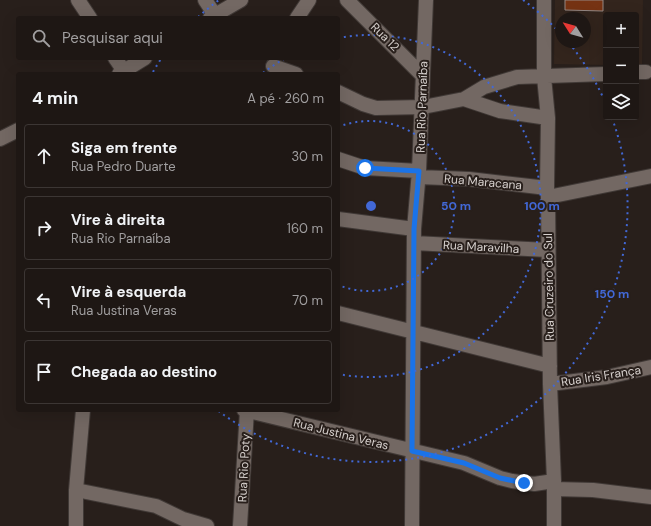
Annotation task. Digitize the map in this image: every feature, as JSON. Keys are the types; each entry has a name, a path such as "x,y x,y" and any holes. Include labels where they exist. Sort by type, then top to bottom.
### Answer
{"street":[{"path":"78,0 89,16"},
{"path":"205,0 212,16 241,0"},
{"path":"298,16 309,0"},
{"name":"Rua 12","path":"347,0 422,75"},
{"name":"Rua Rio Parnaíba","path":"412,526 414,236 419,174 426,0"},
{"name":"Rua Cruzeiro do Sul","path":"544,0 544,77 548,118 547,192 554,526"},
{"path":"116,60 121,72 142,60"},
{"path":"273,66 290,72"},
{"path":"340,93 363,104 376,108 422,106 464,99 484,87 517,77 603,74"},
{"path":"464,99 500,112 548,118"},
{"path":"0,139 16,131"},
{"name":"Rua Maracana","path":"340,160 365,168 469,178 547,192 651,176"},
{"name":"Rua Maravilha","path":"340,219 414,236 548,250"},
{"path":"340,314 550,366"},
{"name":"Rua Iris França","path":"550,384 607,377 651,367"},
{"path":"76,526 76,490 83,412"},
{"name":"Rua Rio Poty","path":"240,526 246,412"},
{"name":"Rua Justina Veras","path":"254,412 464,463 512,482 554,485 651,497"},
{"path":"76,490 156,506 183,519 207,526"}],"shaded area":[{"path":"555,0 643,0 642,65 639,65 639,12 603,12 603,65 554,64"}],"building":[{"path":"565,0 603,0 603,11 565,10"}],"route":[{"path":"365,168 419,171 414,229 412,451 464,463 500,478 512,482 524,483"}]}
